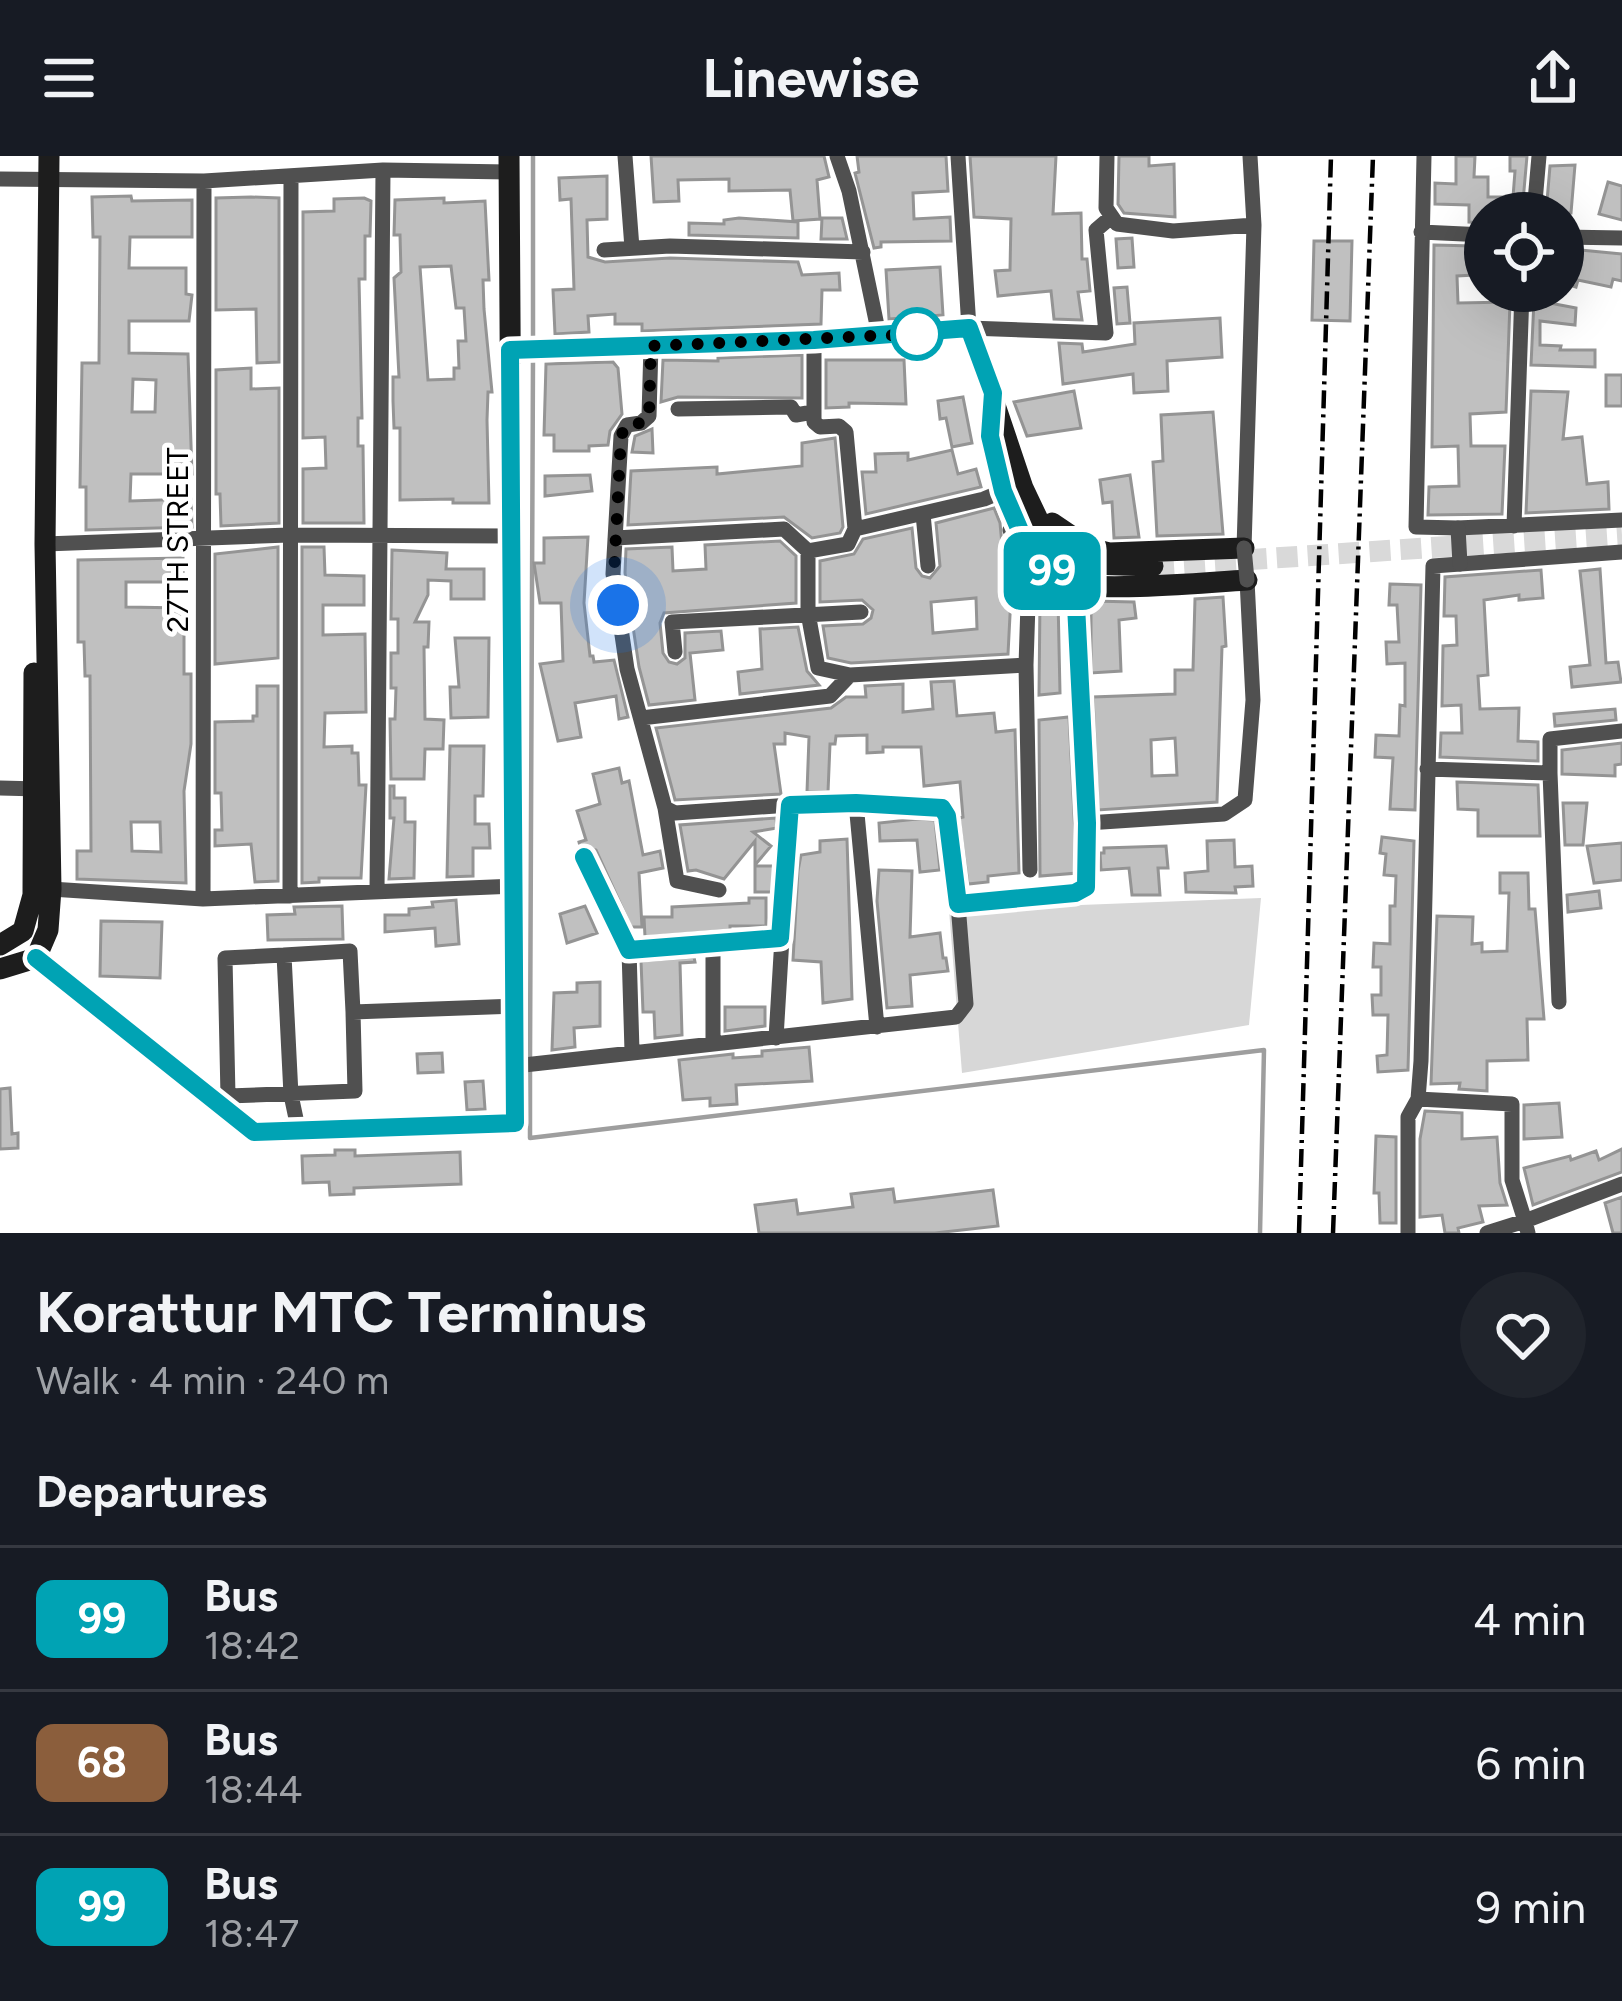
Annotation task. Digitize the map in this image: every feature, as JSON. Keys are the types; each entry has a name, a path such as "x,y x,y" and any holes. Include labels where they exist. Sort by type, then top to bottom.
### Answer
{"street":[{"path":"0,946 19,936 30,911 42,790 45,171 38,156"},
{"path":"625,156 632,248"},
{"path":"838,156 879,335"},
{"path":"958,156 969,328 1023,488 1042,528 1062,551 1088,564 1153,566"},
{"path":"1107,156 1110,218"},
{"path":"1087,823 1224,814 1246,800 1253,700 1244,548 1254,225 1250,156"},
{"path":"1424,156 1416,527 1622,520"},
{"path":"1536,192 1539,156"},
{"path":"0,179 45,171 204,181 509,164 519,349 510,536 515,1123 254,1132 36,958"},
{"path":"377,892 383,170"},
{"path":"0,969 36,958 48,930 51,889 42,790 33,338 45,171"},
{"path":"290,896 291,176"},
{"name":"27TH STREET","path":"203,898 204,181"},
{"path":"519,349 814,340 969,328 1106,332 1096,230 1110,218"},
{"path":"1110,218 1131,228 1173,231 1254,225"},
{"path":"1421,232 1464,234"},
{"path":"1584,237 1622,238"},
{"path":"604,250 862,252"},
{"path":"1514,526 1521,312"},
{"path":"808,551 848,544 855,529 846,432 839,426 820,427 814,422 814,340"},
{"path":"651,346 649,416 641,423 626,425 621,436 614,574 622,631 665,808 677,880 719,890"},
{"path":"993,393 1018,428 1038,499 1052,523 1072,539 1109,553 1244,548"},
{"path":"993,393 990,436 1000,492 1029,573 1030,870"},
{"path":"678,409 791,407 796,415 813,412"},
{"path":"1000,492 1024,540 1044,566 1075,585 1246,580"},
{"path":"855,529 1000,492"},
{"path":"922,514 928,566"},
{"path":"1458,528 1460,564"},
{"path":"615,538 784,529 808,551 808,614 818,668 850,676 1026,665"},
{"path":"45,544 289,535 510,536"},
{"path":"1408,1233 1408,1117 1418,1099 1432,566 1622,552"},
{"path":"958,904 1075,893 1086,887 1075,585"},
{"path":"675,652 672,622 861,612"},
{"path":"641,718 830,696 850,676"},
{"path":"1559,1002 1550,739 1622,731"},
{"path":"1427,769 1550,772"},
{"path":"0,788 42,790"},
{"path":"515,1066 951,1019 965,1004 958,904 947,816 942,808 856,803 676,813 665,808"},
{"path":"856,803 877,1027"},
{"path":"776,1038 790,805"},
{"path":"584,857 629,950 632,1051"},
{"path":"51,889 203,898 515,886"},
{"path":"629,950 780,938"},
{"path":"713,944 713,1044"},
{"path":"350,951 355,1091 228,1096 225,958 284,955 350,951"},
{"path":"284,955 291,1095 298,1128"},
{"path":"352,1012 514,1006"},
{"path":"1418,1099 1511,1104 1512,1180 1526,1227"},
{"path":"1487,1233 1526,1227 1622,1184"}],"shaded area":[{"path":"1261,898 1249,1025 962,1073 949,910"}],"building":[{"path":"651,156 824,156 829,177 817,180 820,219 793,221 790,190 729,191 729,179 678,180 679,201 654,202"},
{"path":"857,156 946,156 948,191 913,193 914,219 950,217 951,241 881,242 881,247 874,248 855,173 859,172"},
{"path":"970,156 1056,156 1053,214 1081,213 1082,259 1087,259 1090,291 1078,292 1082,320 1054,319 1051,291 998,296 995,271 1010,270 1011,219 974,217"},
{"path":"1119,156 1149,156 1149,166 1174,164 1175,217 1124,213 1118,204"},
{"path":"1456,156 1475,156 1474,177 1488,177 1488,192 1464,192 1464,205 1435,204 1435,183 1456,184"},
{"path":"1510,156 1527,156 1524,192 1513,192"},
{"path":"1575,165 1573,192 1548,192 1550,166"},
{"path":"607,176 607,219 587,220 588,257 605,262 670,258 798,262 802,275 839,273 840,290 822,290 821,324 642,331 642,324 615,324 615,314 588,316 589,332 555,334 553,290 574,289 571,199 560,200 559,178"},
{"path":"1608,182 1622,186 1622,220 1599,214"},
{"path":"92,197 192,200 192,237 130,237 129,268 186,268 186,294 192,295 189,321 129,321 129,353 188,354 192,474 131,474 130,501 191,499 192,527 86,530 86,487 80,487 82,363 99,363 100,237 93,237","holes":["133,379 156,380 155,412 132,412"]},
{"path":"216,198 279,198 279,362 257,363 256,309 216,310"},
{"path":"334,199 371,201 365,279 359,279 362,418 358,418 358,446 363,446 364,523 303,523 303,469 326,468 325,437 303,438 303,212 334,211"},
{"path":"395,200 485,201 489,280 483,280 484,309 492,392 488,392 487,420 489,503 400,500 400,428 394,428 393,401 393,377 399,377 394,278 401,272 400,235 394,235","holes":["451,266 456,308 464,308 466,341 458,341 459,368 454,368 454,379 428,380 420,267"]},
{"path":"822,218 842,218 847,239 821,239"},
{"path":"724,220 798,222 798,238 689,235 689,223 724,224"},
{"path":"1132,238 1134,267 1118,268 1116,239"},
{"path":"1314,241 1352,241 1350,321 1312,320"},
{"path":"1434,245 1464,246 1464,276 1457,276 1458,303 1464,303 1464,312 1510,312 1506,412 1470,414 1471,446 1505,446 1502,514 1428,515 1429,487 1459,486 1458,446 1432,447"},
{"path":"1584,250 1622,254 1622,281 1613,279 1611,287 1584,281"},
{"path":"940,267 943,315 889,319 886,270"},
{"path":"1127,287 1130,323 1117,324 1114,288"},
{"path":"1533,312 1576,312 1575,325 1540,321 1540,345 1595,350 1595,367 1531,365"},
{"path":"1220,318 1222,357 1167,361 1168,391 1134,393 1133,374 1063,384 1059,343 1082,344 1083,352 1135,344 1134,323"},
{"path":"802,355 802,398 678,397 661,402 663,360"},
{"path":"826,360 904,360 906,404 849,403 849,407 826,408"},
{"path":"613,362 618,368 622,414 610,431 608,445 589,446 589,451 554,451 554,435 544,435 546,364"},
{"path":"251,368 251,389 279,388 279,523 221,526 220,494 216,494 216,370"},
{"path":"1606,375 1622,375 1622,406 1606,406"},
{"path":"1074,391 1081,428 1027,436 1014,402"},
{"path":"1531,391 1568,392 1563,439 1582,437 1587,484 1608,482 1609,509 1526,513"},
{"path":"963,397 972,443 952,447 938,401"},
{"path":"1213,412 1223,534 1157,536 1153,462 1163,461 1161,415"},
{"path":"652,429 653,453 632,452 635,436"},
{"path":"835,438 840,533 812,538 784,517 628,525 631,471 717,467 717,474 802,466 802,443"},
{"path":"952,450 958,474 976,469 981,487 866,514 862,472 876,472 875,454 908,453 908,460"},
{"path":"590,475 592,491 545,496 545,476"},
{"path":"1130,475 1139,537 1114,538 1112,502 1103,503 1100,480"},
{"path":"994,508 1005,576 1012,576 1008,654 851,663 828,658 823,626 863,624 873,610 862,600 820,602 820,561 854,554 863,539 912,528 916,568 930,578 940,566 936,523","holes":["976,598 977,629 933,633 931,602"]},
{"path":"588,537 584,603 590,656 594,662 614,660 628,717 619,719 616,696 575,703 581,737 558,741 540,664 563,661 561,603 540,603 534,563 544,563 544,538"},
{"path":"780,541 796,556 796,603 664,613 660,623 663,653 669,662 677,664 685,658 685,633 721,631 723,650 690,653 695,700 649,705 625,573 626,549 672,547 673,571 706,569 705,545"},
{"path":"278,547 278,658 215,664 215,554"},
{"path":"302,547 324,547 325,575 364,576 364,605 323,605 323,635 365,634 366,712 325,713 324,747 352,746 352,753 358,753 359,785 366,785 361,878 302,883"},
{"path":"392,550 447,553 446,569 484,569 484,599 451,599 451,581 428,580 428,595 415,622 429,622 428,647 424,647 425,719 444,720 443,749 425,749 424,779 391,779 390,719 395,719 396,688 391,688 391,653 398,653 398,619 391,619"},
{"path":"183,558 183,582 126,582 126,607 184,608 184,674 191,674 191,744 184,791 186,883 77,879 77,851 91,851 90,676 85,676 84,642 78,642 78,560","holes":["131,822 160,822 161,852 132,851"]},
{"path":"1600,569 1606,663 1618,662 1621,682 1572,687 1570,667 1590,665 1580,571"},
{"path":"1541,570 1543,598 1519,600 1519,595 1484,600 1488,675 1478,676 1480,709 1519,708 1518,741 1538,742 1538,761 1440,757 1441,733 1462,733 1461,705 1442,706 1443,646 1457,645 1456,616 1444,616 1445,577"},
{"path":"1390,584 1421,585 1415,810 1390,809 1393,758 1375,757 1376,735 1399,736 1400,705 1405,706 1405,663 1387,664 1386,642 1399,642 1397,605 1389,605"},
{"path":"1223,597 1226,646 1222,647 1217,802 1098,810 1093,697 1175,694 1175,670 1193,670 1195,599","holes":["1175,738 1177,775 1152,776 1151,740"]},
{"path":"1040,599 1058,599 1060,693 1039,695"},
{"path":"1091,601 1134,602 1136,618 1119,620 1121,671 1091,673"},
{"path":"798,627 807,671 819,685 740,694 738,672 762,669 760,629"},
{"path":"455,638 489,638 488,717 451,718 450,687 459,687"},
{"path":"954,681 957,716 994,713 996,732 1015,730 1019,873 988,876 988,882 968,884 959,818 963,817 960,782 924,786 921,747 883,747 883,752 867,753 867,735 836,736 835,744 830,744 828,792 807,792 809,737 785,733 785,744 774,744 781,794 675,800 656,728 831,708 846,697 866,697 865,686 903,684 903,712 933,709 931,682"},
{"path":"257,686 278,686 278,881 255,882 251,844 215,846 215,830 222,830 221,793 215,793 215,722 253,721"},
{"path":"1615,709 1616,720 1555,726 1554,714"},
{"path":"1069,717 1077,873 1040,876 1039,720"},
{"path":"1622,743 1622,764 1615,765 1615,776 1562,774 1562,750"},
{"path":"450,746 484,746 483,796 475,796 475,824 489,824 490,848 473,848 473,876 447,877"},
{"path":"619,768 622,783 629,781 643,855 660,851 663,868 639,873 642,927 631,927 596,850 579,842 586,840 577,811 600,804 593,774"},
{"path":"1457,782 1538,785 1540,836 1478,836 1478,810 1458,809"},
{"path":"390,786 394,786 394,798 405,798 405,822 415,822 414,878 389,879 394,818 390,818"},
{"path":"1563,803 1587,803 1583,845 1565,845"},
{"path":"776,818 777,828 753,832 771,846 755,865 755,841 724,879 688,871 680,825"},
{"path":"935,820 940,870 920,872 917,840 880,841 879,823"},
{"path":"1382,837 1414,841 1408,1070 1378,1072 1377,1056 1387,1055 1388,1015 1373,1015 1372,995 1381,995 1381,967 1373,967 1374,943 1390,944 1396,876 1384,875"},
{"path":"847,839 852,999 823,1003 821,962 793,960 798,871 801,855 820,852 820,841"},
{"path":"1234,840 1235,867 1252,866 1253,886 1235,887 1236,893 1186,892 1185,873 1208,871 1207,841"},
{"path":"1622,843 1622,880 1594,883 1587,846"},
{"path":"1166,846 1168,868 1158,868 1160,895 1132,895 1129,868 1101,870 1104,848"},
{"path":"755,866 774,866 773,892 755,892"},
{"path":"879,870 912,871 910,937 940,933 948,971 910,975 912,1006 887,1008 877,901"},
{"path":"1500,873 1528,873 1544,1019 1527,1019 1528,1060 1487,1061 1487,1091 1459,1089 1460,1083 1431,1084 1437,916 1473,917 1472,944 1482,943 1482,952 1507,951 1509,893 1500,893"},
{"path":"1599,891 1601,908 1568,912 1567,895"},
{"path":"749,898 766,898 766,926 645,937 644,917 672,917 672,907 749,903"},
{"path":"456,900 459,944 436,946 435,928 385,932 385,915 409,915 409,909"},
{"path":"342,906 343,939 268,940 267,915 295,914 294,907"},
{"path":"585,906 597,933 567,943 560,914"},
{"path":"101,921 162,922 160,978 100,976"},
{"path":"694,957 695,962 680,963 682,1035 655,1038 654,1012 643,1012 641,961"},
{"path":"600,982 600,1026 574,1028 575,1047 552,1050 554,993 577,992 577,983"},
{"path":"725,1007 765,1007 765,1026 725,1031"},
{"path":"809,1047 812,1081 736,1085 737,1104 710,1106 710,1098 683,1100 679,1060 762,1056 762,1051"},
{"path":"442,1053 443,1072 418,1073 417,1054"},
{"path":"483,1081 485,1109 467,1110 465,1082"},
{"path":"10,1088 12,1134 18,1133 18,1148 0,1149 0,1089"},
{"path":"1559,1103 1562,1137 1524,1139 1524,1105"},
{"path":"1425,1111 1462,1113 1462,1139 1497,1137 1500,1183 1507,1205 1479,1206 1483,1222 1458,1228 1459,1233 1445,1233 1442,1215 1420,1217 1420,1139"},
{"path":"1376,1136 1396,1137 1396,1223 1380,1223 1379,1193 1374,1193"},
{"path":"1622,1149 1622,1172 1533,1205 1524,1168 1596,1151 1599,1160"},
{"path":"335,1150 355,1150 355,1156 460,1152 461,1184 354,1188 354,1194 330,1195 329,1182 303,1183 302,1156 335,1155"},
{"path":"893,1189 895,1202 993,1190 998,1226 935,1233 759,1233 755,1205 796,1200 798,1214 853,1207 851,1194"},
{"path":"1622,1197 1622,1233 1613,1233 1605,1203"}],"waterway":[{"path":"533,156 533,340"},
{"path":"530,1060 533,357"},
{"path":"530,1071 530,1138 1264,1050 1260,1233"}],"tunnel":[{"path":"1153,566 1622,535"}],"railway":[{"path":"1299,1233 1331,156"},
{"path":"1333,1233 1373,156"}],"bus line":[{"name":"99","path":"36,958 254,1132 515,1123 510,350 814,340 969,328 993,393 990,436 1003,491 1024,540 1044,566 1075,585 1086,887 1075,893 958,904 947,816 942,808 790,805 780,938 629,950 584,857"}],"route":[{"path":"618,605 614,574 621,436 626,425 641,423 649,416 651,346 917,334"}]}
